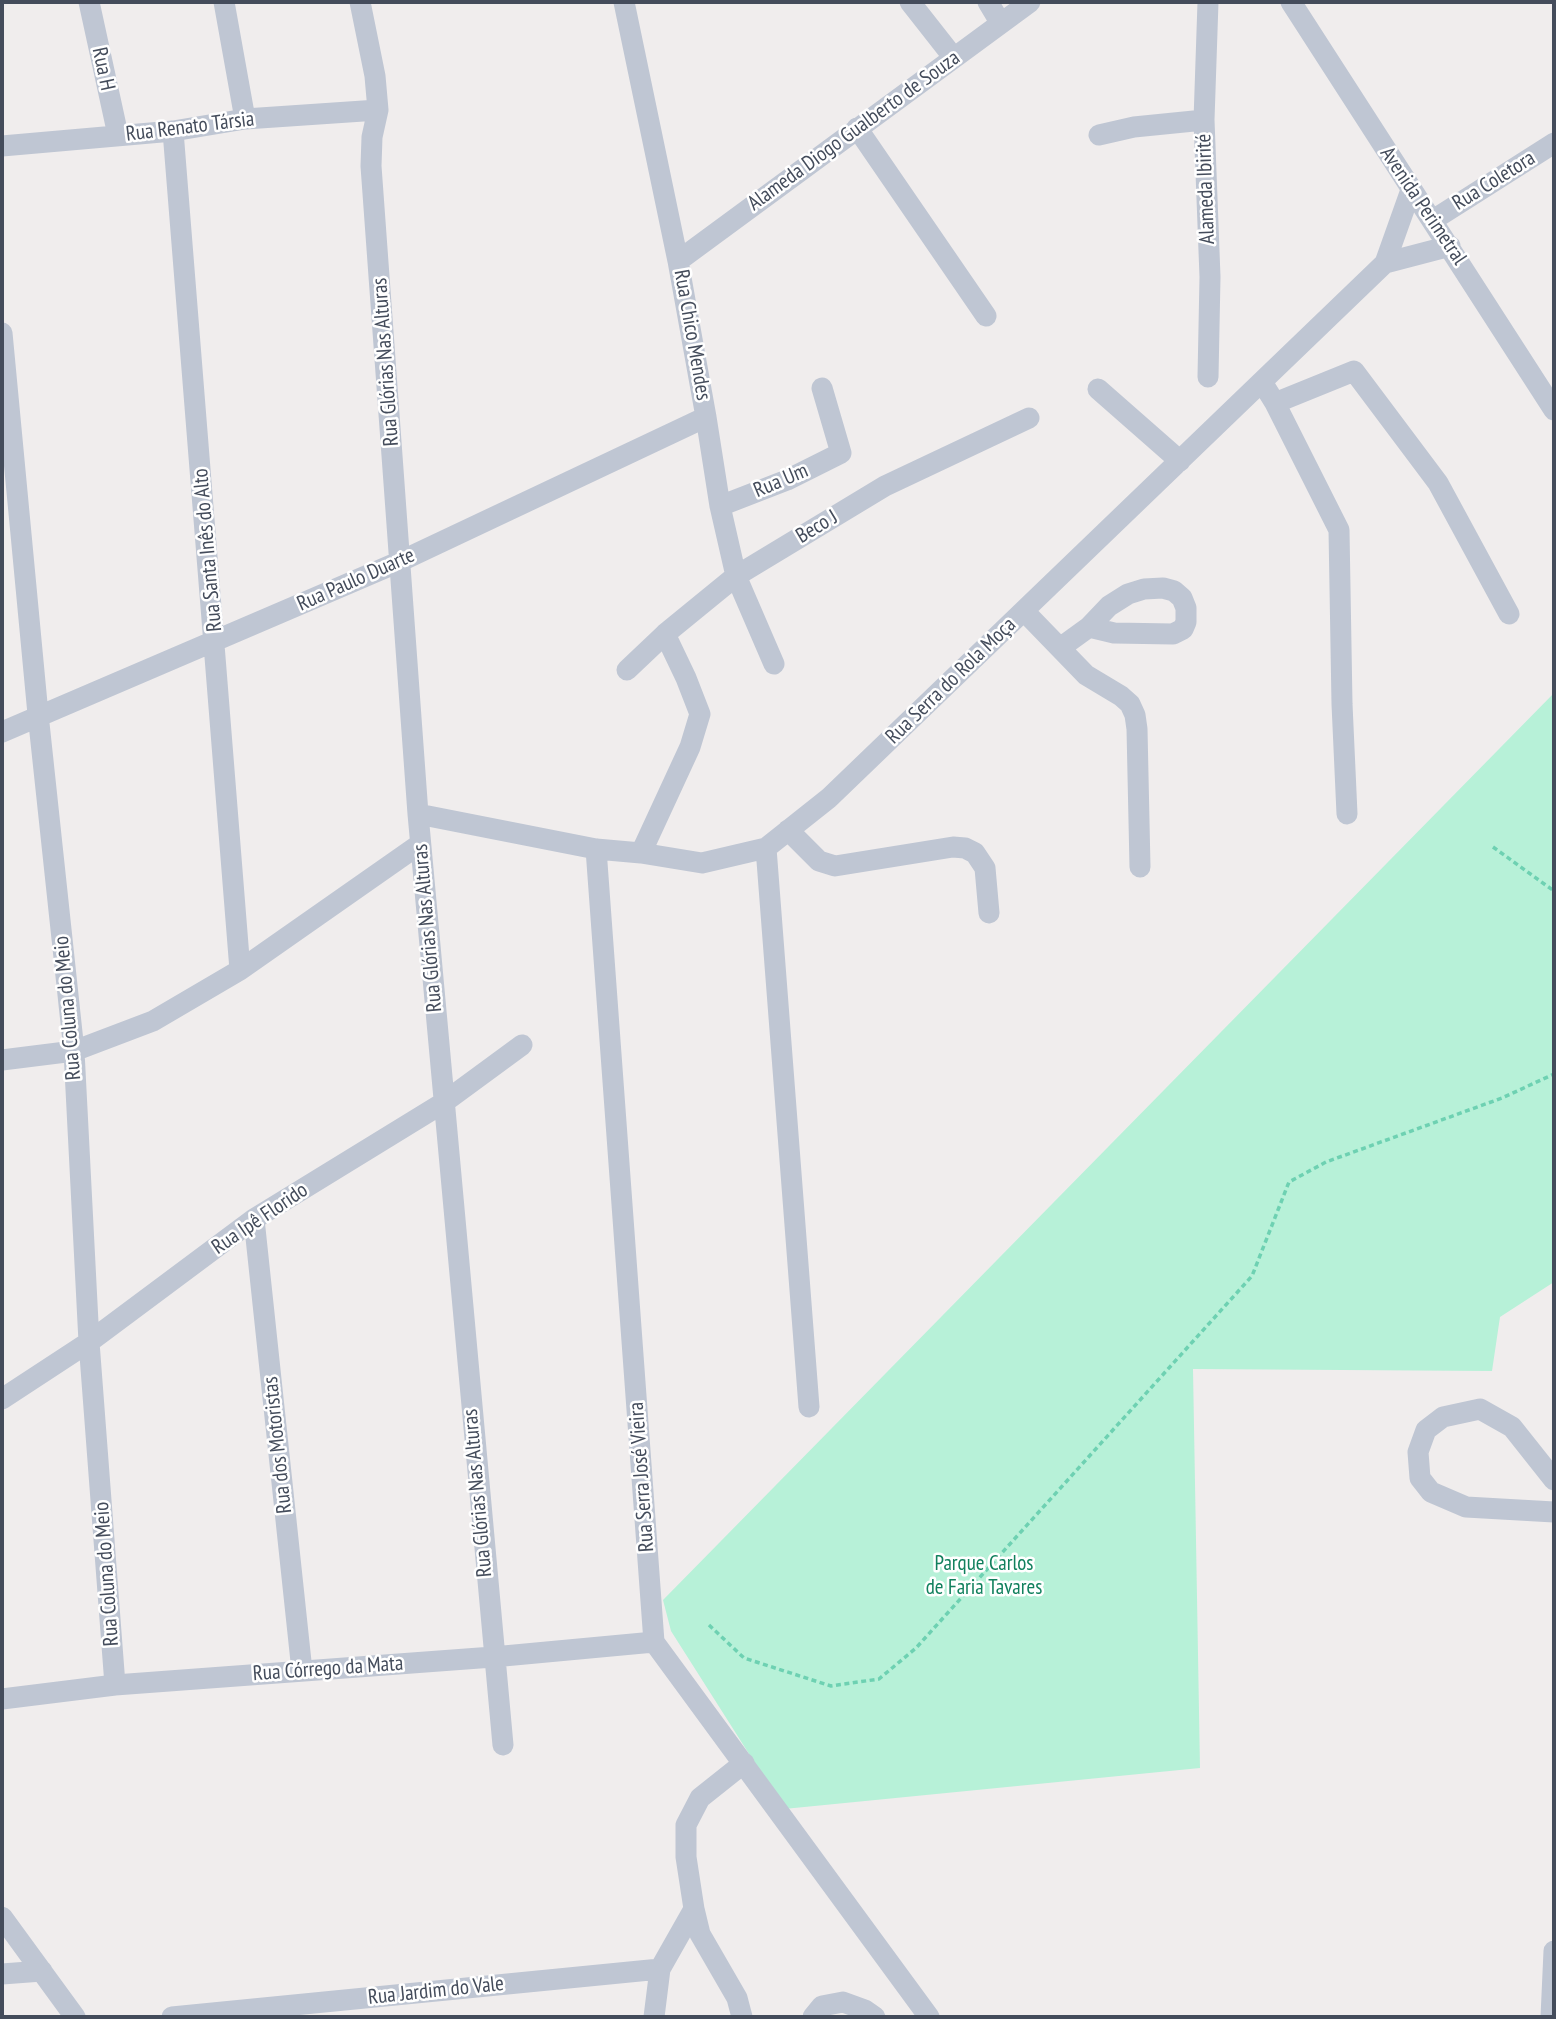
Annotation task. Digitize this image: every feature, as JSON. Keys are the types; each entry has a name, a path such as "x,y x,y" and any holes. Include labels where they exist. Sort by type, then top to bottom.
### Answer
{"street":[{"name":"Rua H","path":"89,2 118,135"},
{"path":"224,2 245,119"},
{"name":"Rua Glórias Nas Alturas","path":"360,2 375,76 378,110 372,137 371,166 420,844 503,1745"},
{"name":"Rua Chico Mendes","path":"624,2 678,261 720,506 736,576 774,664"},
{"path":"910,2 954,58"},
{"path":"988,2 1000,22"},
{"name":"Alameda Diogo Gualberto de Souza","path":"678,261 1030,2"},
{"name":"Alameda Ibirité","path":"1208,2 1204,120 1210,277 1208,377"},
{"name":"Avenida Perimetral","path":"1291,2 1554,410"},
{"name":"Rua Renato Társia","path":"2,146 173,131 245,119 378,110"},
{"path":"1099,135 1134,127 1204,120"},
{"path":"858,128 986,316"},
{"name":"Rua Santa Inês do Alto","path":"173,131 240,970"},
{"name":"Rua Coletora","path":"1433,220 1554,143"},
{"name":"Rua Serra do Rola Moça","path":"418,814 596,849 702,863 765,848 829,798 1385,263 1411,190"},
{"name":"Rua Serra do Rola Moça","path":"1385,263 1450,246"},
{"name":"Rua Coluna do Meio","path":"2,333 38,714 74,1051 89,1342 115,1685"},
{"path":"1275,403 1354,371 1438,483 1509,614"},
{"path":"1262,382 1339,530 1347,814"},
{"name":"Rua Um","path":"720,506 787,480 841,453 822,388"},
{"path":"1098,389 1180,461"},
{"name":"Rua Paulo Duarte","path":"2,732 38,714 215,642 401,561 706,417"},
{"name":"Beco J","path":"627,670 665,634 736,576 885,486 1029,418"},
{"path":"1024,611 1086,675 1121,696 1135,715 1140,867"},
{"path":"1059,648 1089,627"},
{"path":"641,853 690,747 700,714 665,634"},
{"path":"788,830 819,862 835,866 953,847 965,848 975,853 985,868 989,913"},
{"path":"2,1060 74,1051 153,1021 240,970 420,844"},
{"path":"765,848 809,1407"},
{"name":"Rua Serra José Vieira","path":"596,849 654,1642"},
{"name":"Rua Ipê Florido","path":"2,1399 89,1342 254,1219 443,1103 522,1045"},
{"name":"Rua dos Motoristas","path":"254,1219 302,1671"},
{"path":"1554,1480 1512,1427 1480,1409 1443,1417 1426,1430 1418,1452 1420,1478 1431,1492 1466,1507 1554,1512"},
{"path":"654,1642 929,2017"},
{"name":"Rua Córrego da Mata","path":"2,1699 115,1685 494,1657 654,1642"},
{"path":"742,2017 737,1998 700,1934 686,1857 686,1825 700,1798 744,1763"},
{"path":"654,2017 660,1969 694,1909"},
{"path":"2,1917 75,2017"},
{"path":"1550,2017 1554,1951"},
{"name":"Rua Jardim do Vale","path":"172,2017 267,2012 660,1969"},
{"path":"2,1975 42,1971"},
{"path":"813,2017 822,2006 830,2002 843,2002 875,2017"}],"path":[{"path":"1493,847 1554,891"},
{"path":"709,1625 744,1658 831,1686 879,1679 916,1648 1252,1276 1289,1182 1326,1162 1502,1098 1554,1074"}],"green space":[{"name":"Parque Carlos de Faria Tavares","path":"1554,693 1554,1282 1500,1317 1492,1371 1193,1369 1200,1768 784,1809 671,1631 663,1600"}]}
